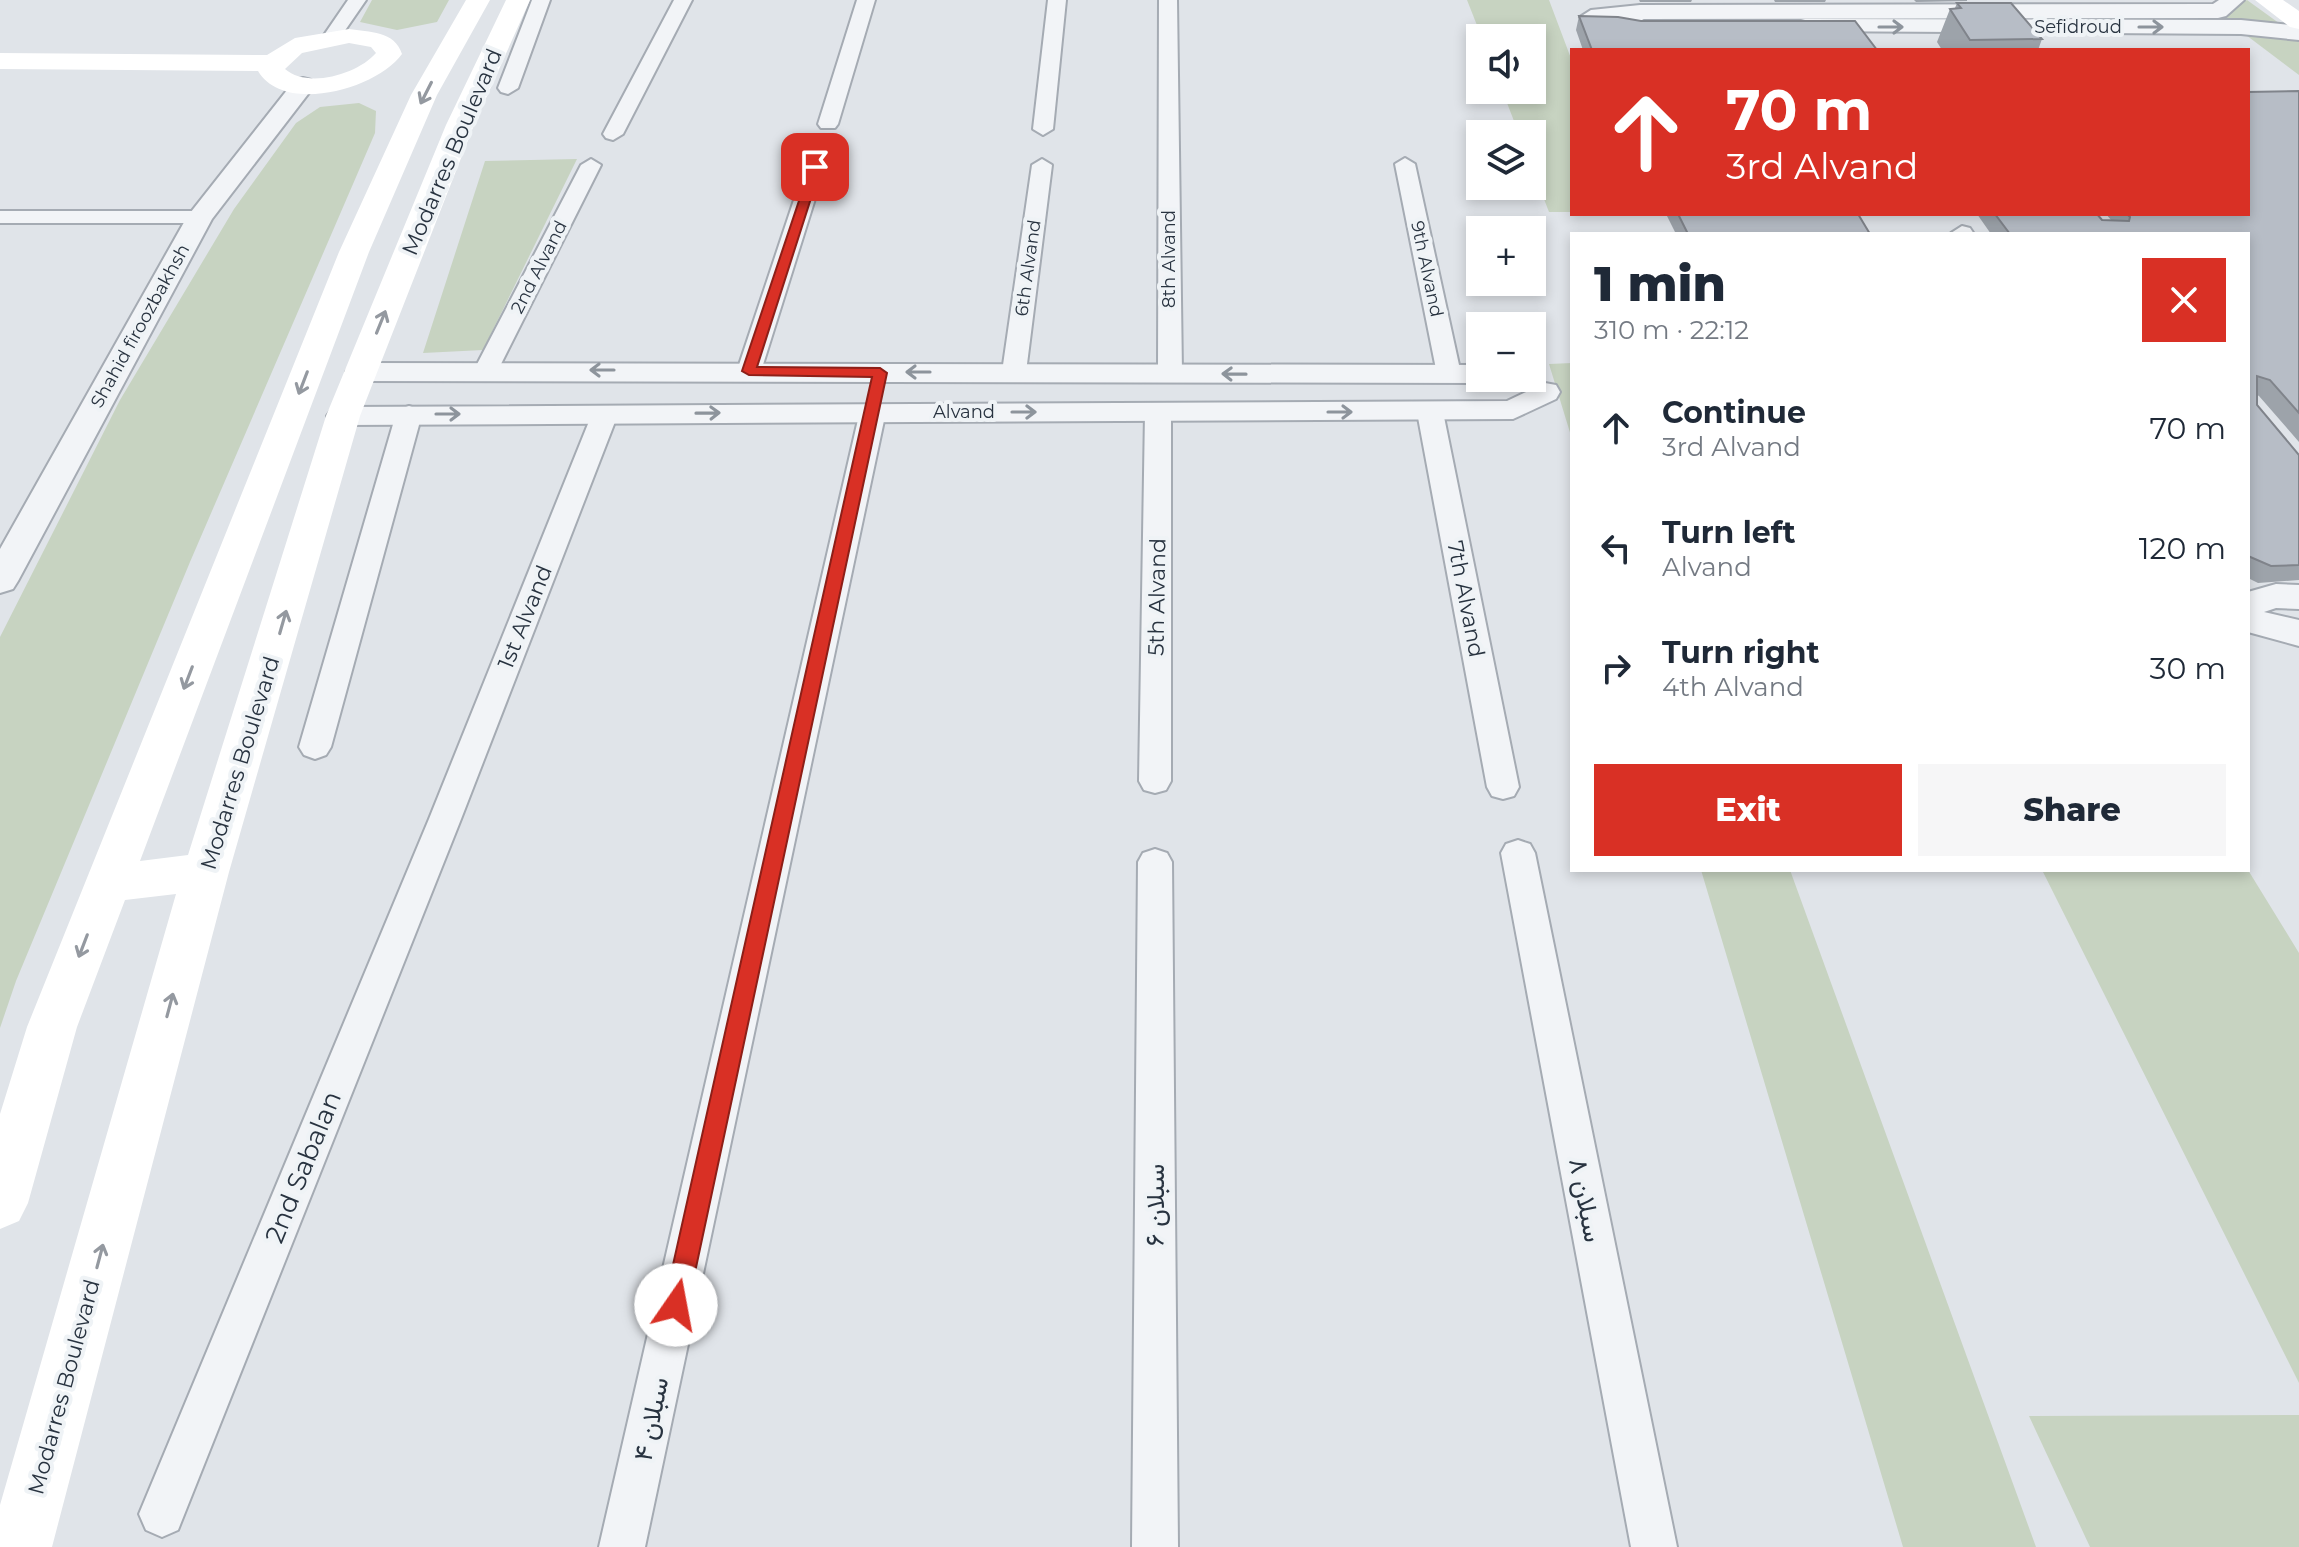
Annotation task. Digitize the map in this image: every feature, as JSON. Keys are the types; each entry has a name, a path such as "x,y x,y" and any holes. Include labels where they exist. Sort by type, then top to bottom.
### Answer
{"main road":[{"name":"Modarres Boulevard","path":"0,1203 52,1027 354,252 424,95 478,0"},
{"name":"Modarres Boulevard","path":"20,1547 206,872 343,416 460,125 518,0"},
{"path":"2267,0 2299,22"},
{"path":"0,61 273,63 295,48 331,38 366,38 387,47 389,54 385,62 360,76 322,85 303,85 276,78 271,71 273,63"},
{"path":"389,54 448,51"},
{"path":"108,883 206,872"}],"street":[{"path":"331,38 357,0"},
{"path":"508,88 541,0"},
{"path":"613,134 683,0"},
{"path":"828,124 866,0"},
{"path":"1043,129 1057,0"},
{"name":"8th Alvand","path":"1168,0 1170,373"},
{"name":"Sefidroud","path":"1957,20 2218,11 2233,0"},
{"name":"Sefidroud","path":"1653,18 1957,20 2241,27 2299,33"},
{"name":"Shahid firoozbakhsh","path":"0,581 10,544 200,217 303,85"},
{"name":"9th Alvand","path":"1405,164 1449,374"},
{"name":"2nd Alvand","path":"486,370 591,165"},
{"name":"6th Alvand","path":"1014,372 1042,165"},
{"path":"749,371 815,167"},
{"path":"0,217 200,217"},
{"path":"637,414 657,370"},
{"name":"Alvand","path":"361,372 657,370 1466,374"},
{"path":"315,747 409,414 394,401 403,383 432,371"},
{"path":"873,411 880,373"},
{"path":"1113,413 1116,373"},
{"path":"1296,375 1299,412"},
{"name":"Alvand","path":"343,416 873,411 1430,412 1513,410 1545,392"},
{"name":"سبلان ۴","path":"622,1547 873,411"},
{"name":"7th Alvand","path":"1430,412 1503,787"},
{"name":"5th Alvand","path":"1155,781 1158,413"},
{"name":"1st Alvand","path":"445,819 605,414"},
{"path":"2250,603 2276,596 2299,597"},
{"path":"2250,621 2299,633"},
{"name":"2nd Sabalan","path":"162,1514 445,819"},
{"name":"سبلان ۸","path":"1518,853 1654,1547"},
{"name":"سبلان ۶","path":"1155,862 1155,1547"}],"green space":[{"path":"372,0 449,0 437,22 397,30 360,22"},
{"path":"1467,0 1549,0 1570,56 1570,212 1549,212 1544,200 1546,120 1514,120 1507,104 1546,104 1546,24 1476,24"},
{"path":"2247,0 2283,26 1985,23 1975,16 2224,13"},
{"path":"2242,32 2299,39 2299,75"},
{"path":"359,103 376,111 375,133 190,562 16,981 0,1028 0,637 120,400 234,209 296,123 320,107"},
{"path":"577,159 483,350 423,353 485,161"},
{"path":"1570,363 1570,432 1549,364"},
{"path":"1702,872 1791,872 2036,1547 1903,1547"},
{"path":"2043,872 2249,872 2299,953 2299,1383"},
{"path":"2299,1415 2299,1547 2090,1547 2029,1416"}],"building":[{"path":"1957,3 2011,3 2042,39 1970,40 1950,9 1961,8"},
{"path":"1579,16 1641,21 1855,21 1875,48 1591,48"},
{"path":"2299,91 2299,413 2270,380 2257,376 2257,405 2299,455 2299,565 2271,566 2250,557 2250,232 2008,232 1996,216 2099,216 2102,220 2129,221 2129,216 2250,216 2250,92"},
{"path":"1679,216 1859,216 1869,232 1687,232"}],"route":[{"path":"676,1305 880,373 749,371 815,167"}]}
